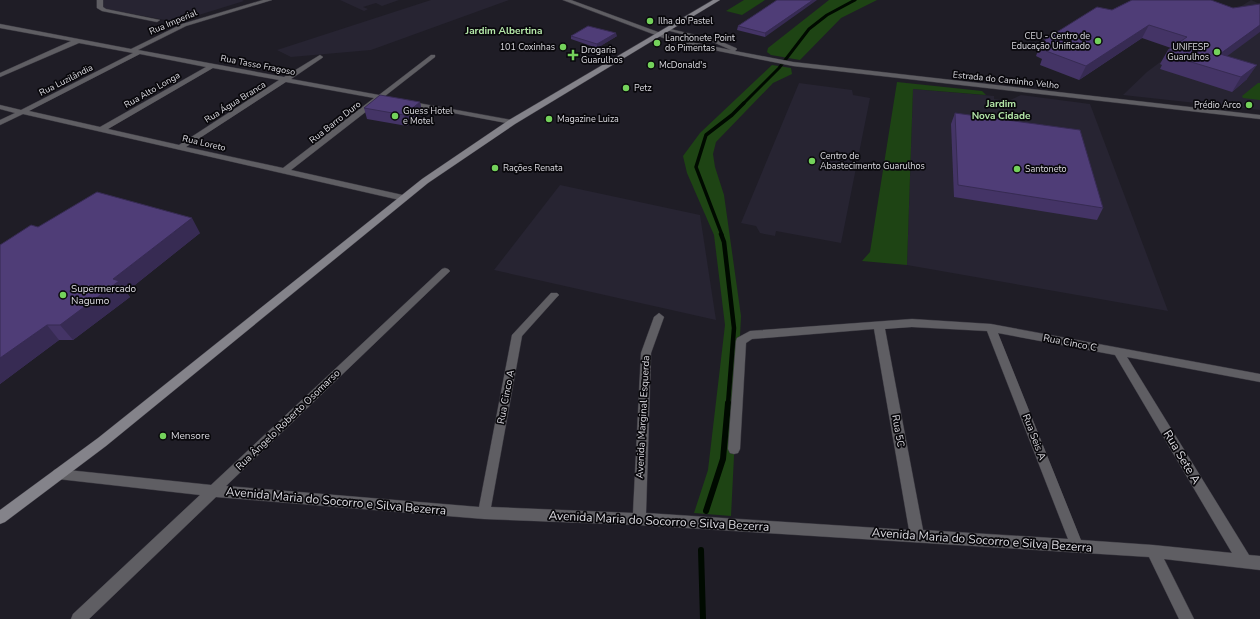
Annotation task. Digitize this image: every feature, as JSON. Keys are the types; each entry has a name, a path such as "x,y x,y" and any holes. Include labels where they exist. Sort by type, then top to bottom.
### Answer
{"main road":[{"path":"0,518 58,474 425,181 512,122 717,0"}],"street":[{"path":"100,0 100,8 104,10 157,20"},
{"name":"Rua Imperial","path":"131,51 184,25 269,0"},
{"name":"Estrada do Caminho Velho","path":"566,0 658,35 689,44 793,64 1140,107 1260,117"},
{"name":"Rua Tasso Fragoso","path":"0,26 512,122"},
{"path":"0,35 14,29"},
{"name":"Estrada do Caminho Velho","path":"668,29 715,41 751,56"},
{"path":"0,75 77,41"},
{"name":"Rua Luzilândia","path":"0,123 140,52"},
{"name":"Rua Barro Duro","path":"285,171 433,56"},
{"name":"Rua Água Branca","path":"179,148 320,57"},
{"name":"Rua Alto Longa","path":"101,130 212,66"},
{"name":"Rua Loreto","path":"0,107 404,198"},
{"name":"Rua Ângelo Roberto Osomarso","path":"78,619 445,271"},
{"name":"Rua Cinco A","path":"484,512 517,335 554,294"},
{"name":"Avenida Marginal Esquerda","path":"639,519 646,352 659,317"},
{"name":"Rua Cinco C","path":"734,449 741,341 744,337 750,335 912,323 991,328 1260,378"},
{"name":"Rua 5C","path":"879,326 917,536"},
{"name":"Rua Seis A","path":"991,328 1077,546"},
{"name":"Rua Sete A","path":"1119,353 1245,562"},
{"name":"Avenida Maria do Socorro e Silva Bezerra","path":"58,474 214,491 484,512 639,519 1077,546 1153,551 1260,563"},
{"path":"1153,551 1187,619"}],"shaded area":[{"path":"102,0 244,1 176,22 101,8"},
{"path":"340,0 399,0 382,6 376,3 363,7 368,9 364,11"},
{"path":"431,0 509,0 371,50 291,57 277,50"},
{"name":"UNIFESP Guarulhos","path":"1251,0 1260,4 1260,110 1123,95 1147,72 1200,32"},
{"name":"Centro de Abastecimento Guarulhos","path":"799,83 852,90 853,95 870,98 841,243 776,231 775,236 760,233 756,226 741,223"},
{"path":"913,89 994,96 994,99 1008,101 1021,95 1090,104 1168,311 907,265"},
{"path":"560,185 700,215 716,320 494,270"}],"green space":[{"path":"744,0 765,0 742,15 726,11"},
{"path":"829,0 877,0 841,18 800,60 771,55 767,52 768,48"},
{"path":"772,65 791,68 792,74 773,83 716,142 713,154 715,167 724,195 741,316 731,516 694,513 708,470 725,325 714,235 687,173 683,156 700,133"},
{"path":"897,82 982,91 986,95 913,89 907,265 862,261 870,252"},
{"path":"1260,83 1260,100 1243,98 1242,96"}],"building":[{"path":"777,0 813,0 765,33 738,26"},
{"path":"1132,0 1211,0 1233,8 1260,4 1260,25 1220,54 1257,65 1241,77 1168,55 1173,51 1168,50 1187,37 1149,25 1086,66 1046,51 1051,46 1041,42 1097,7 1112,10"},
{"path":"588,26 616,33 597,44 571,36"},
{"path":"380,95 420,102 404,115 364,108"},
{"name":"Santoneto","path":"955,113 1080,130 1103,208 958,185"},
{"name":"Supermercado Nagumo","path":"97,192 192,218 113,279 119,281 60,325 47,325 0,358 0,245 31,225 38,227"}],"waterway":[{"path":"722,235 696,167 706,135 732,115 779,68 809,29 827,15 855,0"},
{"path":"721,234 724,242 734,328 728,404"},
{"path":"706,511 723,459 728,403"},
{"path":"701,550 703,619"}],"place":[{"name":"Ilha do Pastel","path":"650,21"},
{"name":"CEU - Centro de Educação Unificado","path":"1098,41"},
{"name":"Lanchonete Point do Pimentas","path":"657,43"},
{"name":"101 Coxinhas","path":"563,47"},
{"name":"UNIFESP Guarulhos","path":"1217,52"},
{"name":"Drogaria Guarulhos","path":"573,55"},
{"name":"McDonald's","path":"651,65"},
{"name":"Petz","path":"626,88"},
{"name":"Prédio Arco","path":"1249,105"},
{"name":"Guess Hotel e Motel","path":"395,116"},
{"name":"Magazine Luiza","path":"549,119"},
{"name":"Centro de Abastecimento Guarulhos","path":"812,161"},
{"name":"Rações Renata","path":"495,168"},
{"name":"Santoneto","path":"1017,169"},
{"name":"Supermercado Nagumo","path":"63,295"},
{"name":"Mensore","path":"163,436"}],"district":[{"name":"Jardim Albertina","path":"504,31"},
{"name":"Jardim Nova Cidade","path":"1001,110"}]}
